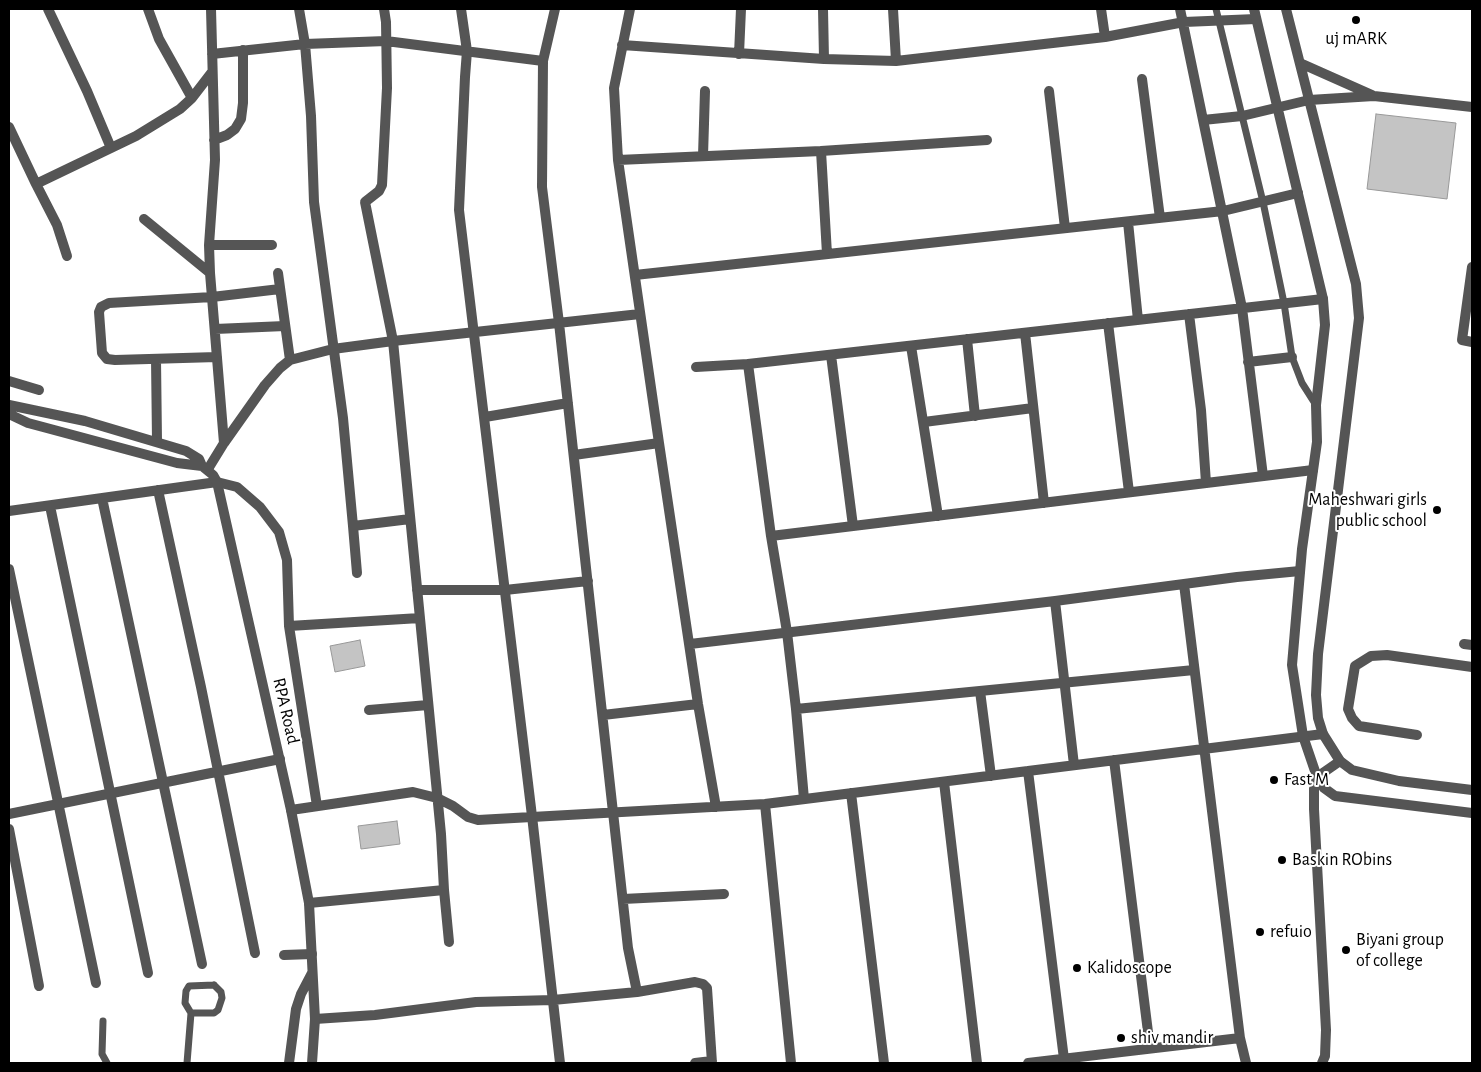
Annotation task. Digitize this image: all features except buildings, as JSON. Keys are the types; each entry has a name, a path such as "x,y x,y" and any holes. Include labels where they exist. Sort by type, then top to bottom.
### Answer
{"street":[{"path":"48,9 87,91 111,148"},
{"path":"148,9 159,39 192,98"},
{"path":"211,9 215,160 210,273 224,443"},
{"path":"298,9 305,44 312,116 314,202 343,418 356,574"},
{"path":"384,9 387,88 382,186 366,202 393,341 449,942"},
{"path":"461,9 468,51 465,76 459,210 560,1063"},
{"path":"555,9 543,61 542,186 574,455 628,948 637,992"},
{"path":"630,9 614,88 618,160 698,704 716,807"},
{"path":"739,54 741,9"},
{"path":"823,9 824,59"},
{"path":"893,9 896,61"},
{"path":"1101,9 1105,37"},
{"path":"1180,9 1242,308 1263,476"},
{"path":"1286,9 1356,284 1359,318 1318,654 1316,695 1318,718 1323,734 1340,761 1352,770 1399,781 1472,790"},
{"path":"622,45 824,59 896,61 1105,37 1184,22 1218,20 1255,14 1323,299 1326,325 1316,405 1317,442 1300,571 1292,666 1303,736 1317,777 1324,788 1335,796 1472,813"},
{"path":"212,54 305,44 386,41 543,61"},
{"path":"214,140 227,135 235,129 241,119 244,103 244,50"},
{"path":"1300,63 1374,96"},
{"path":"36,184 136,136 180,109 192,98 212,72"},
{"path":"1142,79 1160,218"},
{"path":"703,156 704,91"},
{"path":"1049,91 1065,228"},
{"path":"1203,120 1242,116 1309,100 1374,96 1472,107"},
{"path":"9,127 13,149 36,184 57,226 67,256"},
{"path":"618,160 821,151 988,140"},
{"path":"821,151 827,254"},
{"path":"635,275 1223,211 1298,193"},
{"path":"144,219 210,273"},
{"path":"1128,222 1138,320"},
{"path":"210,245 272,245"},
{"path":"1472,267 1462,340 1472,342"},
{"path":"278,273 290,360"},
{"path":"217,357 107,359 102,353 99,312 101,307 109,304 212,297 280,289"},
{"path":"696,367 748,364 1323,299"},
{"path":"9,414 28,423 177,463 205,468 265,385 290,360 333,350 393,341 640,314"},
{"path":"1190,314 1206,482"},
{"path":"1108,323 1129,492"},
{"path":"215,328 285,326"},
{"path":"1025,332 1044,503"},
{"path":"966,339 975,416"},
{"path":"911,346 938,516"},
{"path":"830,355 853,526"},
{"path":"1248,362 1292,357"},
{"path":"156,359 157,441"},
{"path":"748,364 771,536 787,632 804,799"},
{"path":"9,381 39,390"},
{"path":"484,417 568,403"},
{"name":"RPA Road","path":"9,404 85,421 157,441 194,455 217,482 280,759 309,903 315,1019 312,1063"},
{"path":"924,422 1034,408"},
{"path":"574,455 659,444"},
{"path":"771,536 1313,470"},
{"path":"9,511 217,482 237,487 260,507 278,532 288,560 288,626 317,806"},
{"path":"158,490 255,953"},
{"path":"102,498 202,964"},
{"path":"50,506 148,973"},
{"path":"353,526 410,519"},
{"path":"9,569 96,983"},
{"path":"690,644 1300,571"},
{"path":"417,590 505,590 588,581"},
{"path":"1184,584 1240,1038 1246,1063"},
{"path":"1055,601 1074,765"},
{"path":"288,626 420,618"},
{"path":"1417,735 1359,726 1352,718 1348,709 1355,666 1371,656 1387,655 1472,668"},
{"path":"796,709 1194,670"},
{"path":"980,691 991,776"},
{"path":"603,715 698,704"},
{"path":"369,710 428,705"},
{"path":"291,810 413,792 437,798 453,806 468,817 478,820 766,804 1323,734"},
{"path":"9,814 280,759"},
{"path":"1114,760 1150,1048"},
{"path":"1322,1063 1325,1056 1326,1030 1314,789 1317,777 1340,761"},
{"path":"1028,771 1064,1059"},
{"path":"944,782 977,1063"},
{"path":"851,793 884,1063"},
{"path":"766,804 791,1063"},
{"path":"9,829 39,986"},
{"path":"309,903 444,890"},
{"path":"623,899 724,894"},
{"path":"284,955 312,954"},
{"path":"289,1063 296,1009 301,994 313,972"},
{"path":"315,1019 375,1015 476,1002 553,1000 637,992 695,982 703,984 707,988 712,1062 696,1063"},
{"path":"1028,1063 1240,1038"}],"lane":[{"path":"1216,9 1263,202 1284,303 1292,357 1302,383 1316,405"},
{"path":"187,1063 191,1013 184,1003 186,991 189,986 217,986 222,998 218,1010 214,1013 191,1013"},
{"path":"103,1021 102,1054 107,1063"}],"place":[{"name":"uj mARK","path":"1356,20"},
{"name":"Maheshwari girls public school","path":"1437,510"},
{"name":"Fast M","path":"1274,780"},
{"name":"Baskin RObins","path":"1282,860"},
{"name":"refuio","path":"1260,932"},
{"name":"Biyani group of college","path":"1346,950"},
{"name":"Kalidoscope","path":"1077,968"},
{"name":"shiv mandir","path":"1121,1038"}]}
